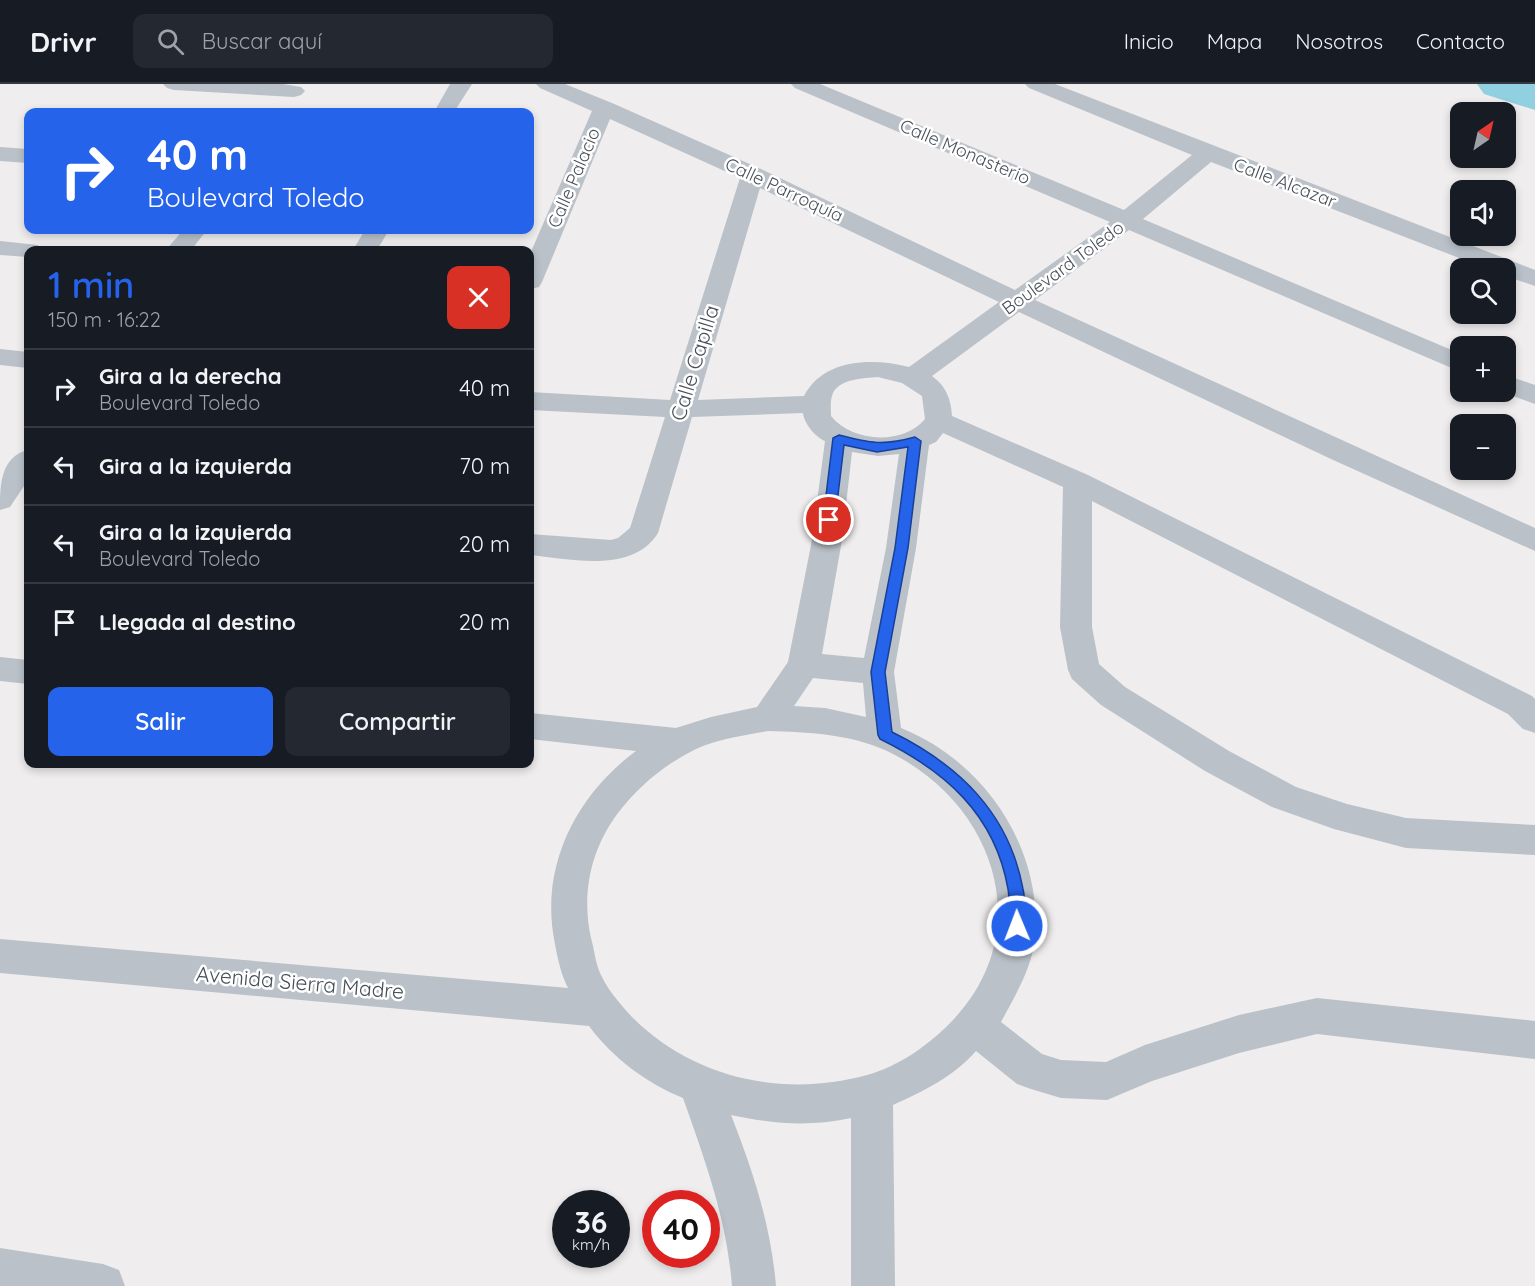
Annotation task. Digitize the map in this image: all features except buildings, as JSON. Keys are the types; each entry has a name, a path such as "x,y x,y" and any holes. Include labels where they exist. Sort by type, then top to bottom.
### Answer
{"street":[{"path":"174,84 296,88"},
{"path":"446,108 461,84"},
{"name":"Calle Parroquía","path":"548,84 753,174 1018,301 1535,540"},
{"name":"Calle Monasterio","path":"802,84 964,150 1450,359"},
{"name":"Calle Alcazar","path":"1036,84 1535,279"},
{"path":"283,108 296,88"},
{"name":"Calle Palacio","path":"534,273 604,108"},
{"name":"Boulevard Toledo","path":"914,377 1126,221 1208,153"},
{"path":"0,154 24,156"},
{"name":"Calle Capilla","path":"534,545 612,551 628,545 644,533 753,174"},
{"path":"181,246 192,234"},
{"path":"0,248 24,250"},
{"path":"0,357 24,360"},
{"path":"885,735 878,672 926,431 940,408 936,396 914,377 897,371 878,369 843,374 829,382 819,392 815,404 817,417 825,428 839,438 857,445 877,448 897,447 926,431 1078,482 1520,705 1535,720"},
{"path":"1516,387 1535,395"},
{"path":"534,400 680,409 815,404"},
{"path":"768,718 804,665 826,540 839,438"},
{"path":"1,498 24,465"},
{"path":"1078,482 1076,627 1084,669 1113,696 1216,761 1255,782 1284,797 1347,819 1406,833 1535,840"},
{"path":"804,665 878,672"},
{"path":"0,669 24,672"},
{"path":"768,718 808,718 847,723 885,735 918,751 947,772 972,797 993,825 1008,857 1016,891 1017,926 1011,962 998,995 976,1027 947,1055 912,1078 872,1095 829,1104 786,1106 742,1100 700,1087 662,1068 643,1055 626,1040 600,1010 581,975 570,939 567,902 572,866 585,833 603,803 628,777 656,754 703,732 768,718"},
{"path":"534,726 679,742"},
{"name":"Avenida Sierra Madre","path":"0,956 600,1010"},
{"path":"976,1027 1031,1070 1061,1078 1107,1081 1145,1064 1239,1034 1317,1016 1535,1040"},
{"path":"700,1087 735,1185 753,1256 754,1286"},
{"path":"872,1095 873,1286"},
{"path":"0,1270 103,1286"}],"waterway":[{"path":"1500,84 1535,96"}],"route":[{"path":"829,520 839,438 857,445 877,448 897,447 915,441 901,548 878,672 885,735 918,751 947,772 972,797 993,825 1008,857 1016,891 1017,926"}]}
